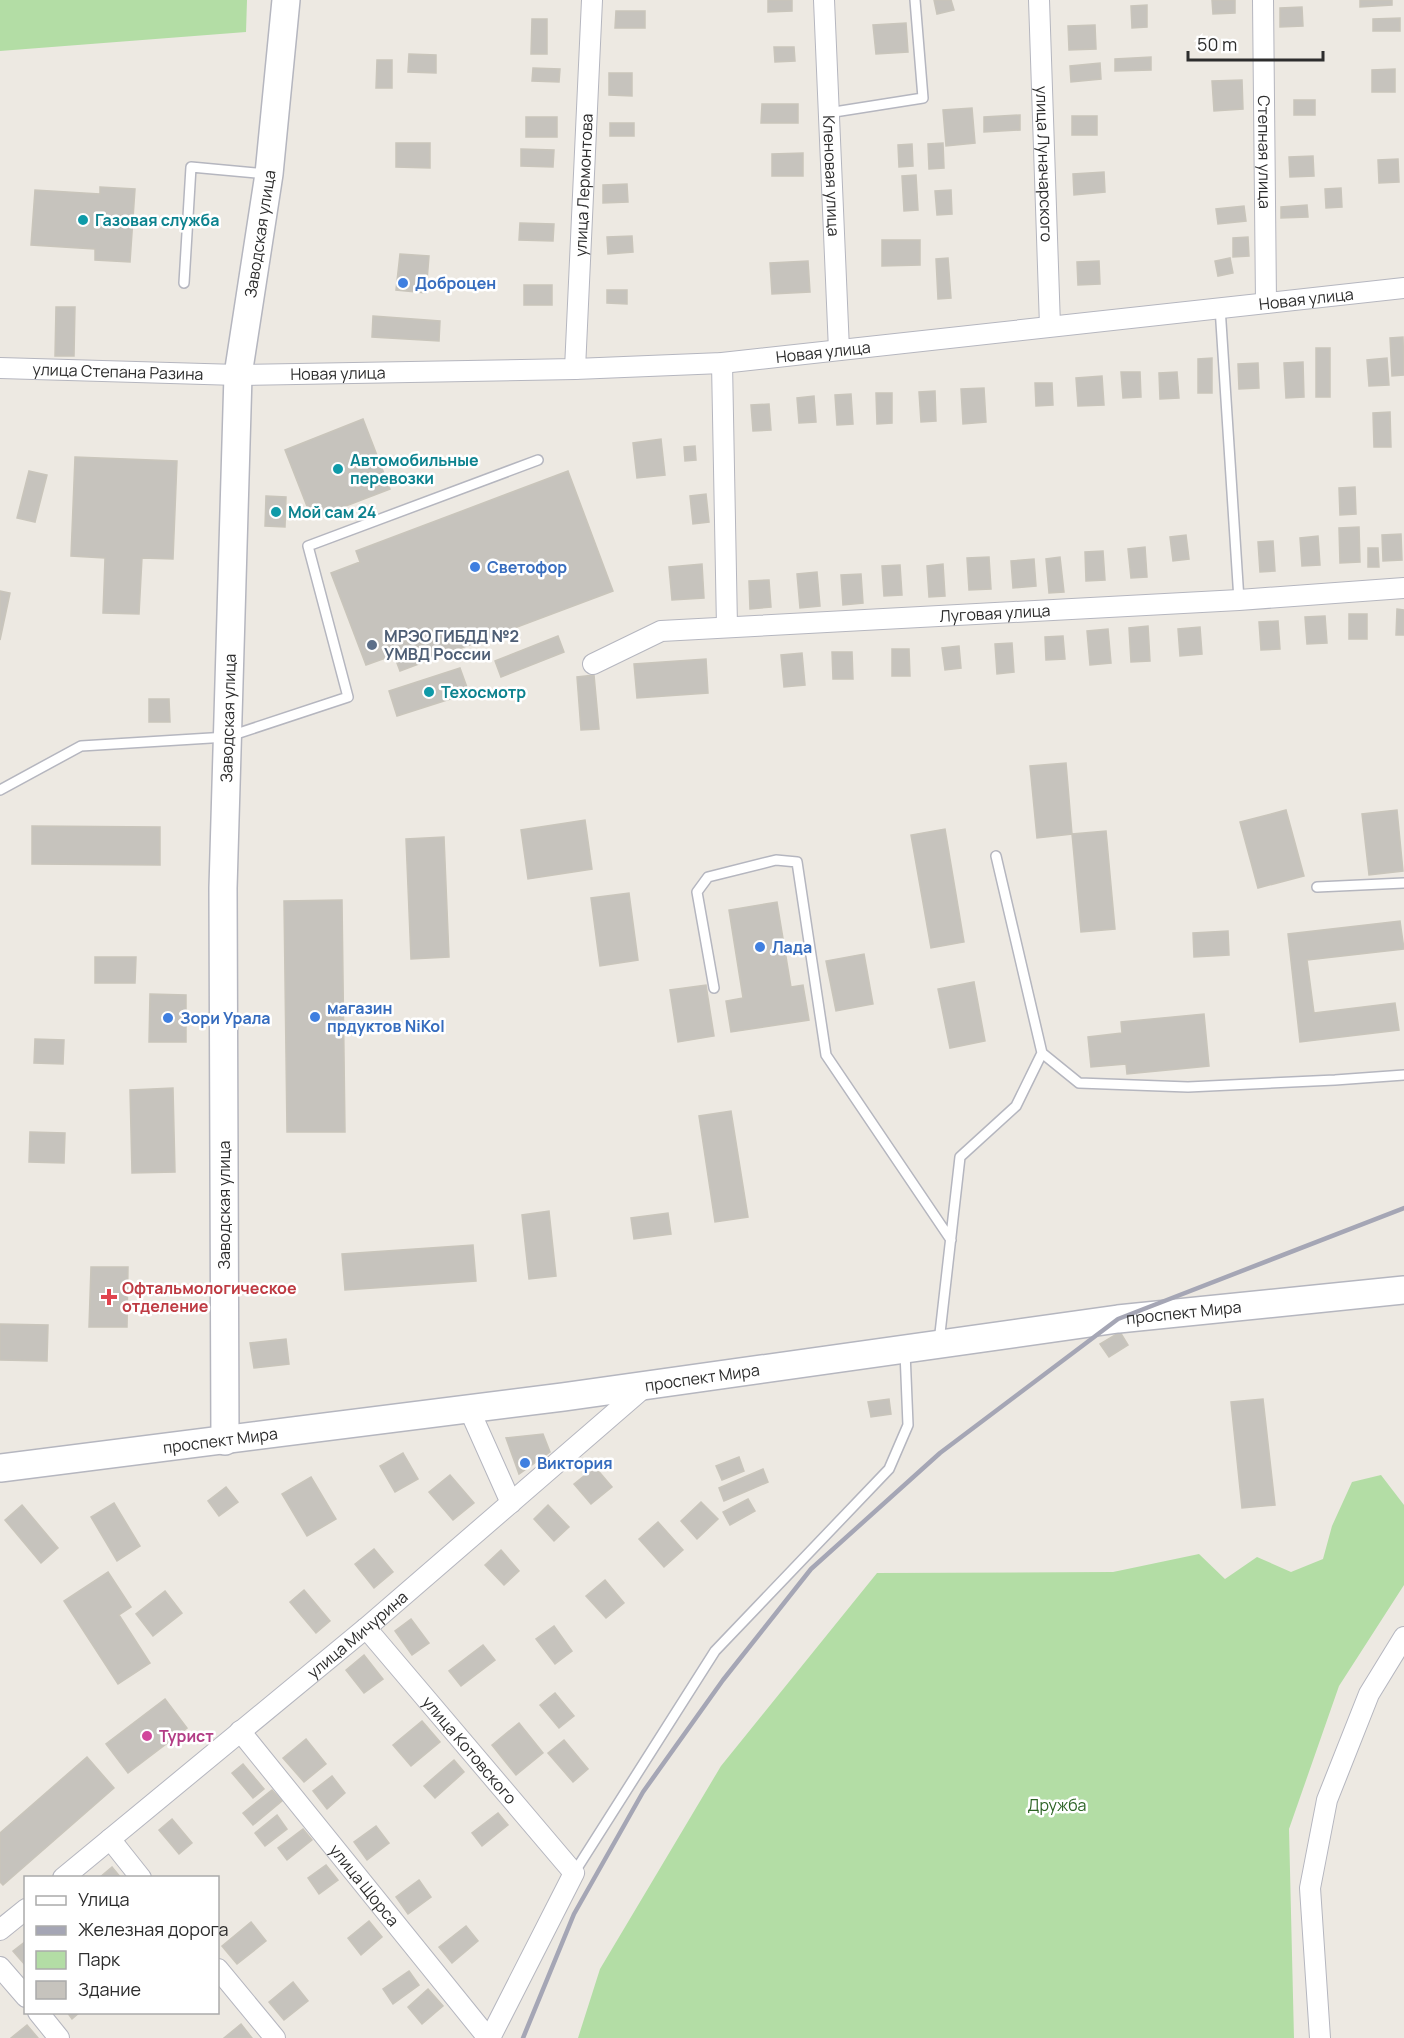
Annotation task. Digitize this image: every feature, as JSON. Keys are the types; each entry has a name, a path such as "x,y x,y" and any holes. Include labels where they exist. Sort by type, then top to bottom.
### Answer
{"street":[{"name":"Заводская улица","path":"225,1441 223,888 238,375 268,174 286,0"},
{"name":"улица Лермонтова","path":"575,369 592,0"},
{"name":"Кленовая улица","path":"824,0 839,350"},
{"name":"улица Луначарского","path":"1039,0 1050,326"},
{"name":"Степная улица","path":"1263,0 1266,303"},
{"name":"Новая улица","path":"238,375 575,369 722,363 1404,288"},
{"path":"722,363 727,627"},
{"name":"улица Степана Разина","path":"0,368 238,375"},
{"name":"Луговая улица","path":"593,664 661,631 1239,600 1404,588"},
{"name":"проспект Мира","path":"0,1468 470,1409 939,1345 1118,1318 1404,1290"},
{"name":"улица Мичурина","path":"65,1876 366,1628 647,1385"},
{"path":"470,1409 511,1503"},
{"name":"улица Котовского","path":"366,1628 574,1873"},
{"path":"1320,2038 1310,1888 1327,1800 1369,1694 1404,1637"},
{"name":"улица Щорса","path":"240,1731 489,2038"},
{"path":"110,1839 139,1876"},
{"path":"489,2038 574,1873"},
{"path":"0,1930 24,1911"},
{"path":"0,1967 24,1995"},
{"path":"219,1970 275,2038"},
{"path":"39,2014 59,2038"}],"lane":[{"path":"828,113 922,98 915,0"},
{"path":"184,283 191,167 268,174"},
{"path":"1220,307 1239,600"},
{"path":"0,790 81,747 227,737 348,697 308,546 538,460"},
{"path":"996,856 1042,1053 1079,1083 1188,1087 1404,1075"},
{"path":"714,988 697,892 708,877 776,860 797,862 825,1055 951,1240"},
{"path":"1317,887 1404,883"},
{"path":"939,1345 960,1157 1016,1106 1042,1053"},
{"path":"574,1873 715,1651 890,1468 908,1425 905,1349"}],"green space":[{"path":"0,0 247,0 246,32 0,51"},
{"name":"Дружба","path":"1381,1475 1404,1505 1404,1585 1339,1686 1289,1829 1294,2038 578,2038 600,1969 721,1766 877,1573 1113,1572 1199,1554 1225,1579 1257,1557 1291,1572 1323,1559 1332,1526 1352,1482"}],"building":[{"path":"768,0 792,0 792,11 768,12"},
{"path":"934,0 951,0 954,10 937,14"},
{"path":"1212,0 1235,0 1235,13 1213,14"},
{"path":"1360,0 1392,0 1392,5 1360,7"},
{"path":"1147,5 1147,27 1132,28 1131,6"},
{"path":"1302,7 1303,26 1280,27 1280,8"},
{"path":"616,11 645,11 645,28 615,28"},
{"path":"1400,18 1400,31 1373,31 1373,19"},
{"path":"532,19 547,19 547,54 531,54"},
{"path":"906,23 908,52 876,54 873,25"},
{"path":"1095,25 1096,49 1069,50 1068,26"},
{"path":"774,47 794,47 795,61 775,62"},
{"path":"409,54 436,55 436,73 408,72"},
{"path":"1151,57 1151,70 1115,71 1115,59"},
{"path":"377,60 392,60 392,88 376,88"},
{"path":"1100,63 1101,79 1071,82 1070,66"},
{"path":"533,68 560,69 559,82 532,81"},
{"path":"1395,69 1395,92 1372,92 1372,70"},
{"path":"609,73 632,73 632,96 609,95"},
{"path":"1242,80 1243,109 1214,111 1212,81"},
{"path":"1294,100 1315,100 1315,115 1294,115"},
{"path":"762,104 798,104 798,123 761,123"},
{"path":"972,108 975,143 946,146 943,110"},
{"path":"1020,115 1020,130 984,132 984,117"},
{"path":"1072,116 1097,116 1097,135 1072,135"},
{"path":"526,117 557,117 557,137 526,137"},
{"path":"610,123 634,123 634,136 610,136"},
{"path":"396,143 430,143 430,168 396,167"},
{"path":"943,143 944,168 929,169 928,144"},
{"path":"912,144 913,166 899,167 898,145"},
{"path":"521,149 554,150 553,167 521,166"},
{"path":"803,153 803,176 772,176 772,154"},
{"path":"1313,156 1314,176 1290,177 1289,157"},
{"path":"1398,159 1399,182 1379,183 1378,160"},
{"path":"1104,172 1105,192 1074,195 1073,174"},
{"path":"916,175 918,210 904,211 902,176"},
{"path":"627,184 628,202 603,203 603,185"},
{"name":"Газовая служба","path":"100,187 135,189 130,262 95,260 95,249 31,245 35,190 100,194"},
{"path":"1341,188 1342,207 1326,208 1325,189"},
{"path":"951,190 952,214 937,215 935,191"},
{"path":"1307,205 1308,217 1281,218 1281,207"},
{"path":"1244,206 1246,221 1218,224 1216,209"},
{"path":"520,223 554,224 553,241 519,240"},
{"path":"632,236 633,252 608,254 607,237"},
{"path":"1248,237 1249,256 1233,257 1233,238"},
{"path":"882,240 920,240 920,265 882,266"},
{"path":"400,254 429,256 426,293 396,290"},
{"path":"948,258 951,298 938,299 936,259"},
{"path":"1230,258 1233,273 1218,276 1215,261"},
{"path":"808,261 810,292 772,294 770,263"},
{"path":"1099,261 1100,284 1078,285 1077,262"},
{"path":"524,285 552,285 552,305 524,305"},
{"path":"607,290 627,290 627,304 607,303"},
{"path":"56,307 75,307 74,356 55,356"},
{"path":"373,316 440,321 439,341 372,337"},
{"path":"1403,337 1404,375 1392,376 1390,338"},
{"path":"1316,348 1330,348 1330,397 1316,397"},
{"path":"1212,358 1212,393 1198,393 1198,359"},
{"path":"1387,358 1389,385 1369,386 1367,360"},
{"path":"1303,362 1304,397 1286,398 1284,363"},
{"path":"1258,363 1259,388 1239,389 1238,364"},
{"path":"1121,372 1140,372 1141,397 1123,398"},
{"path":"1177,372 1179,398 1160,399 1159,373"},
{"path":"1102,376 1104,405 1078,406 1076,378"},
{"path":"1035,383 1052,383 1053,405 1036,406"},
{"path":"984,388 986,422 963,424 961,389"},
{"path":"935,391 936,421 921,422 919,392"},
{"path":"876,393 892,393 892,423 877,424"},
{"path":"851,394 853,424 837,425 835,395"},
{"path":"814,396 816,422 799,423 797,398"},
{"path":"769,404 771,430 753,431 751,405"},
{"path":"1390,412 1391,447 1374,447 1373,413"},
{"name":"Автомобильные перевозки","path":"363,419 390,489 312,519 285,450"},
{"path":"661,439 665,475 637,478 633,443"},
{"path":"695,446 696,460 685,461 684,447"},
{"path":"75,457 177,461 173,559 142,558 139,614 103,613 105,558 71,556"},
{"path":"29,471 47,475 35,522 17,518"},
{"name":"Светофор","path":"568,471 613,591 400,671 394,655 366,665 331,573 360,562 356,551"},
{"path":"1355,487 1356,514 1340,515 1339,488"},
{"path":"706,494 709,522 693,524 690,496"},
{"name":"Мой сам 24","path":"266,496 286,497 285,527 265,526"},
{"path":"1359,527 1360,562 1340,563 1339,528"},
{"path":"1401,534 1402,560 1383,561 1382,535"},
{"path":"1186,535 1189,559 1173,561 1170,537"},
{"path":"1318,536 1320,565 1302,566 1300,538"},
{"path":"1273,541 1275,571 1260,572 1258,542"},
{"path":"1145,547 1147,577 1131,578 1128,549"},
{"path":"1368,548 1378,548 1379,567 1368,567"},
{"path":"1103,551 1105,580 1086,581 1085,552"},
{"path":"989,557 991,589 969,590 967,558"},
{"path":"1060,557 1064,592 1049,593 1046,559"},
{"path":"1034,559 1036,586 1013,588 1011,561"},
{"path":"702,564 704,598 672,600 669,567"},
{"path":"943,564 945,596 929,597 927,566"},
{"path":"900,565 902,595 884,596 882,566"},
{"path":"817,572 820,606 800,608 797,574"},
{"path":"861,574 863,603 843,605 841,575"},
{"path":"769,580 771,607 750,609 749,581"},
{"path":"0,591 10,593 0,640"},
{"path":"1397,609 1404,610 1404,635 1396,635"},
{"path":"1349,614 1367,614 1367,639 1349,639"},
{"path":"1325,616 1327,643 1307,644 1305,617"},
{"path":"1278,621 1280,649 1261,650 1259,622"},
{"path":"1148,626 1150,661 1131,662 1129,628"},
{"path":"1200,627 1202,654 1180,656 1178,629"},
{"path":"1108,629 1111,663 1090,665 1087,631"},
{"path":"558,636 564,652 501,677 495,661"},
{"path":"1063,636 1065,659 1046,660 1045,637"},
{"path":"1012,643 1014,672 997,674 995,644"},
{"path":"959,646 961,668 945,670 942,648"},
{"path":"892,649 909,649 910,676 892,676"},
{"path":"832,652 852,652 853,679 833,679"},
{"path":"802,653 805,685 784,687 781,655"},
{"path":"706,659 708,693 637,698 634,664"},
{"name":"Техосмотр","path":"460,668 469,693 397,716 389,691"},
{"path":"594,675 599,729 581,730 577,677"},
{"path":"149,699 169,699 170,722 149,722"},
{"path":"1066,763 1072,834 1037,838 1030,766"},
{"path":"1286,810 1304,876 1258,888 1240,822"},
{"path":"1397,810 1403,871 1369,875 1362,814"},
{"path":"585,820 592,869 528,879 521,830"},
{"path":"32,826 160,827 160,865 32,864"},
{"path":"945,829 964,942 931,948 911,835"},
{"path":"1106,831 1115,929 1081,932 1072,834"},
{"path":"444,837 449,957 411,959 406,839"},
{"path":"629,893 638,960 600,966 591,898"},
{"name":"магазин прдуктов NiKol","path":"342,900 345,1132 287,1132 284,901"},
{"name":"Лада","path":"777,902 791,987 803,985 809,1020 731,1032 726,1001 743,998 729,910"},
{"path":"1400,921 1404,949 1307,960 1314,1013 1395,1003 1399,1030 1300,1042 1288,934"},
{"path":"1228,931 1229,955 1194,957 1193,933"},
{"path":"864,954 873,1004 836,1011 826,961"},
{"path":"95,957 136,957 135,983 95,983"},
{"path":"974,982 985,1041 950,1048 938,989"},
{"path":"706,985 714,1036 678,1042 670,990"},
{"name":"Зори Урала","path":"150,994 186,995 186,1042 149,1042"},
{"path":"1204,1014 1209,1066 1127,1074 1126,1064 1091,1067 1088,1037 1122,1033 1121,1022"},
{"path":"35,1039 64,1040 63,1064 34,1063"},
{"path":"173,1088 175,1172 132,1173 130,1090"},
{"path":"731,1111 748,1217 715,1222 699,1116"},
{"path":"30,1132 65,1133 64,1163 29,1162"},
{"path":"549,1211 556,1276 529,1279 522,1215"},
{"path":"668,1213 671,1234 634,1239 631,1218"},
{"path":"473,1245 476,1281 345,1290 342,1254"},
{"name":"Офтальмологическое отделение","path":"91,1267 128,1267 127,1327 89,1327"},
{"path":"0,1324 48,1325 47,1361 0,1360"},
{"path":"1120,1332 1128,1345 1109,1357 1100,1344"},
{"path":"286,1339 289,1364 254,1368 250,1343"},
{"path":"889,1399 891,1414 871,1417 868,1402"},
{"path":"1263,1399 1275,1505 1242,1508 1231,1402"},
{"name":"Виктория","path":"543,1434 550,1452 519,1474 506,1438"},
{"path":"403,1453 418,1479 395,1492 380,1466"},
{"path":"739,1457 744,1471 722,1480 716,1466"},
{"path":"595,1467 612,1487 591,1504 574,1484"},
{"path":"763,1469 768,1482 724,1501 719,1488"},
{"path":"450,1475 474,1503 453,1520 429,1492"},
{"path":"311,1477 336,1519 307,1536 282,1494"},
{"path":"226,1487 238,1502 219,1516 208,1501"},
{"path":"748,1499 755,1511 730,1525 723,1512"},
{"path":"701,1502 718,1519 697,1539 681,1521"},
{"path":"114,1503 140,1546 117,1561 91,1517"},
{"path":"22,1505 58,1548 41,1563 5,1520"},
{"path":"548,1505 569,1527 554,1541 534,1519"},
{"path":"658,1522 683,1550 664,1567 639,1539"},
{"path":"374,1549 393,1572 374,1588 355,1564"},
{"path":"501,1550 519,1571 504,1585 485,1565"},
{"path":"108,1572 131,1607 119,1615 150,1663 118,1684 64,1601"},
{"path":"605,1580 624,1603 606,1618 586,1596"},
{"path":"304,1590 330,1621 316,1633 290,1602"},
{"path":"165,1591 182,1613 153,1636 136,1614"},
{"path":"411,1619 429,1643 412,1655 395,1631"},
{"path":"554,1626 572,1651 555,1664 536,1639"},
{"path":"483,1645 495,1660 461,1686 449,1671"},
{"path":"364,1655 383,1679 364,1693 346,1670"},
{"path":"555,1693 574,1716 559,1728 540,1705"},
{"name":"Турист","path":"165,1699 187,1728 128,1773 106,1744"},
{"path":"422,1721 440,1742 411,1766 393,1745"},
{"path":"519,1723 543,1753 516,1775 492,1745"},
{"path":"306,1739 326,1764 304,1782 283,1758"},
{"path":"564,1740 588,1769 573,1782 548,1753"},
{"path":"87,1757 114,1788 3,1885 0,1882 0,1833"},
{"path":"454,1760 464,1772 435,1798 424,1786"},
{"path":"243,1764 264,1789 253,1798 232,1773"},
{"path":"332,1776 345,1793 327,1809 313,1791"},
{"path":"272,1790 282,1801 253,1825 243,1813"},
{"path":"498,1813 508,1825 482,1846 472,1833"},
{"path":"277,1815 287,1829 265,1846 255,1833"},
{"path":"172,1819 192,1843 179,1854 159,1830"},
{"path":"376,1826 389,1843 367,1860 354,1842"},
{"path":"303,1829 312,1840 287,1860 278,1848"},
{"path":"326,1865 338,1880 319,1894 308,1878"},
{"path":"112,1867 119,1876 101,1876"},
{"path":"419,1880 431,1897 408,1914 396,1897"},
{"path":"369,1921 382,1937 361,1955 348,1938"},
{"path":"251,1922 266,1941 237,1964 222,1946"},
{"path":"466,1926 478,1941 452,1963 439,1947"},
{"path":"24,1943 24,1964 13,1951"},
{"path":"409,1971 419,1985 393,2004 383,1989"},
{"path":"293,1982 308,2001 284,2020 269,2002"},
{"path":"428,1989 443,2006 422,2024 408,2007"},
{"path":"68,2014 78,2014 72,2019"},
{"path":"241,2024 252,2038 224,2038"},
{"path":"27,2025 38,2038 11,2038"}],"railway":[{"path":"523,2038 574,1914 643,1792 723,1680 811,1569 940,1453 1118,1319 1404,1208"}],"place":[{"name":"Газовая служба","path":"83,220"},
{"name":"Доброцен","path":"403,283"},
{"name":"Автомобильные перевозки","path":"338,469"},
{"name":"Мой сам 24","path":"276,512"},
{"name":"Светофор","path":"475,567"},
{"name":"МРЭО ГИБДД №2 УМВД России","path":"372,645"},
{"name":"Техосмотр","path":"429,692"},
{"name":"Лада","path":"760,947"},
{"name":"магазин прдуктов NiKol","path":"315,1017"},
{"name":"Зори Урала","path":"168,1018"},
{"name":"Офтальмологическое отделение","path":"109,1297"},
{"name":"Виктория","path":"525,1463"},
{"name":"Турист","path":"147,1736"}]}
